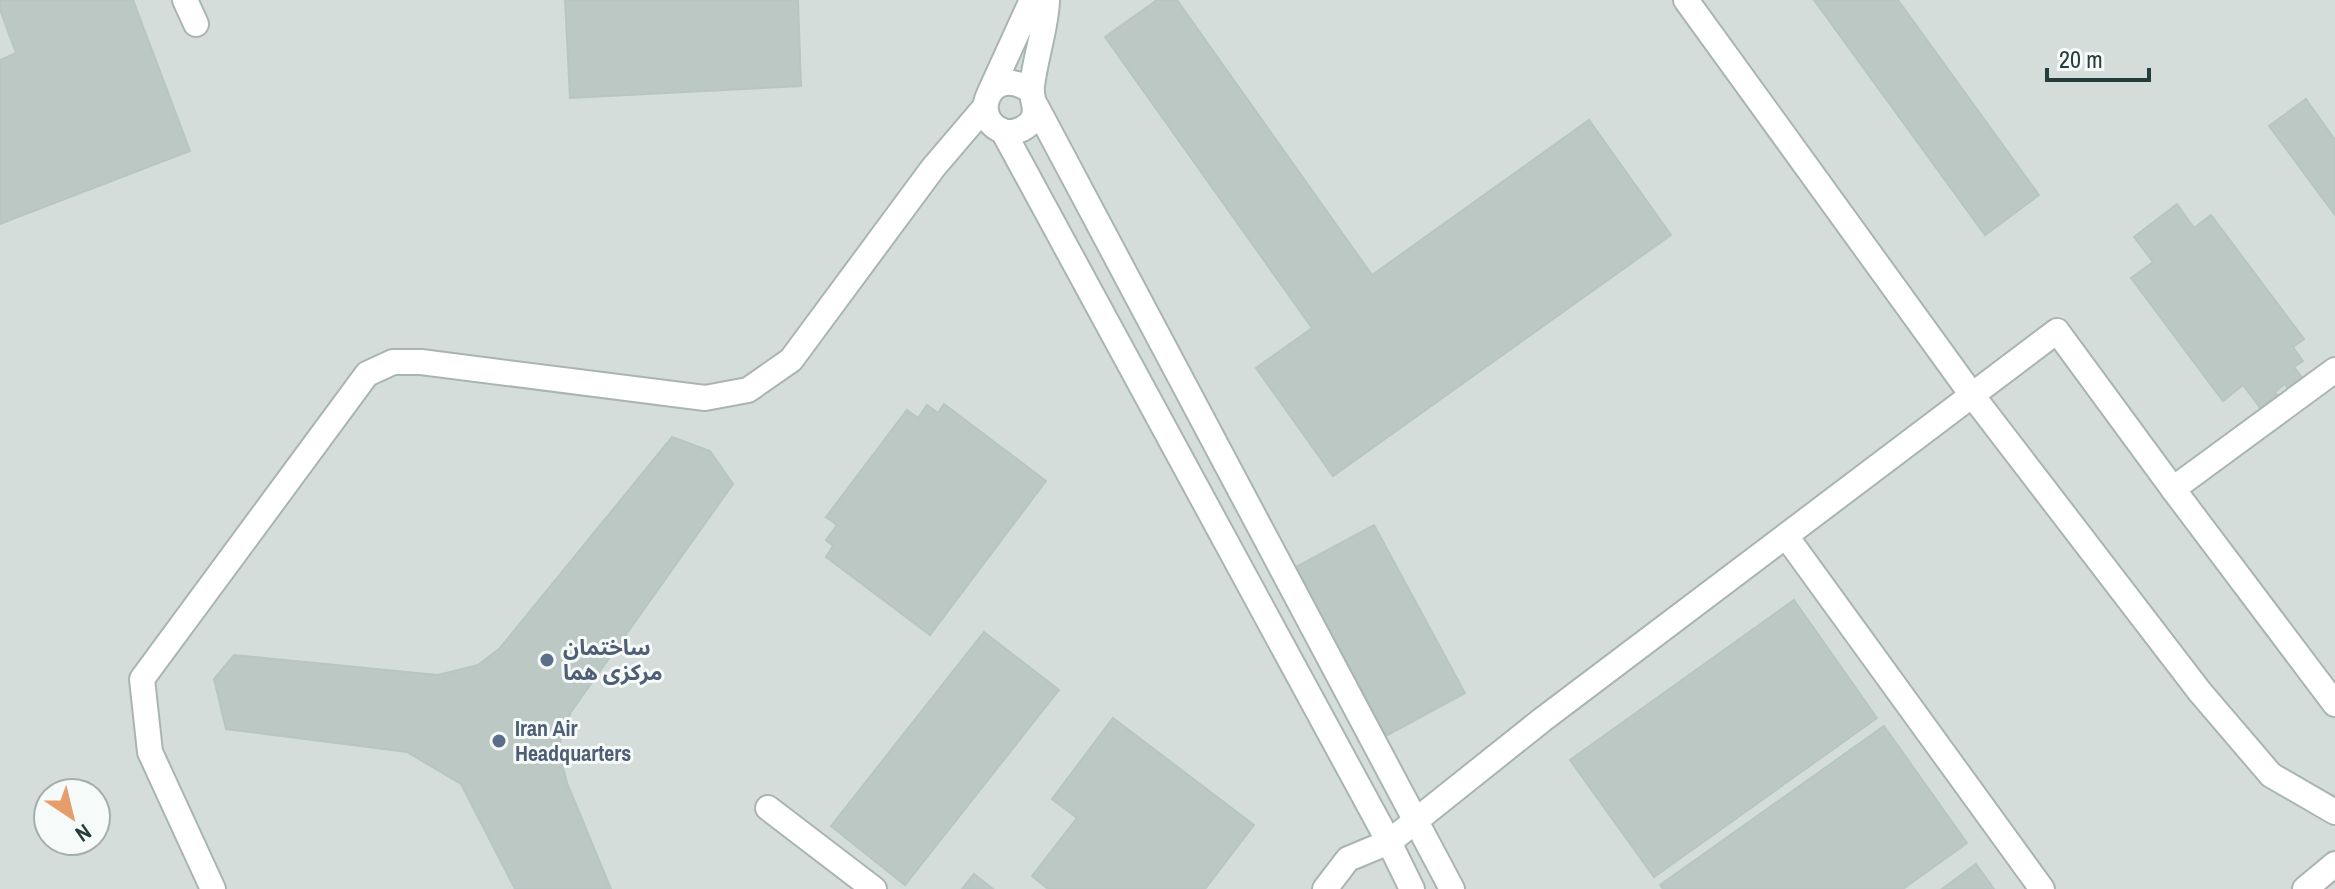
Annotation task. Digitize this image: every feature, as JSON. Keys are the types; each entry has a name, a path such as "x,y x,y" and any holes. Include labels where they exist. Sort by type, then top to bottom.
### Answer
{"lane":[{"path":"185,0 196,24"},
{"path":"1032,0 987,100 990,122 1003,131 1412,889"},
{"path":"1003,131 1019,131 1032,121 1047,0"},
{"path":"1686,0 1972,395 2200,692 2271,775 2335,812"},
{"path":"213,889 150,752 142,679 367,374 393,362 421,362 705,398 748,390 791,360 933,168 1002,82 1018,82 1034,98 1452,889"},
{"path":"1325,889 1348,859 1389,842 1542,720 2057,331 2335,704"},
{"path":"2173,489 2335,370"},
{"path":"1786,536 2042,889"},
{"path":"768,808 874,889"},
{"path":"2305,889 2335,864"}],"shaded area":[{"path":"0,0 2335,0 2335,889 0,889"}],"building":[{"path":"0,0 133,0 190,151 0,224 0,60 16,53 0,10"},
{"path":"565,0 798,0 801,86 570,98"},
{"path":"1157,0 1177,0 1372,275 1589,120 1671,235 1333,476 1256,368 1312,328 1105,37"},
{"path":"1814,0 1898,0 2039,195 1985,235"},
{"path":"2306,99 2335,140 2335,215 2269,126"},
{"path":"2177,204 2194,228 2211,215 2304,339 2293,347 2303,361 2294,367 2303,379 2288,389 2285,384 2275,392 2281,400 2264,413 2243,385 2223,401 2131,278 2153,262 2134,237"},
{"path":"944,404 1046,481 930,635 826,557 833,546 826,540 837,525 826,517 907,410 918,418 927,405 938,413"},
{"name":"ساختمان مرکزی هما","path":"672,437 710,451 733,484 571,712 558,748 567,783 611,889 515,889 461,784 407,752 226,729 214,679 234,655 438,675 478,665 500,648"},
{"path":"1374,525 1465,693 1386,736 1296,567"},
{"path":"1794,600 1877,718 1654,877 1570,760"},
{"path":"984,632 1059,690 905,885 831,826"},
{"path":"1113,718 1254,825 1205,889 1048,889 1032,876 1077,818 1052,799"},
{"path":"1884,726 1967,843 1903,889 1663,889 1660,885"},
{"path":"1976,864 1994,889 1942,889"},
{"path":"974,874 993,889 962,889"}],"place":[{"name":"ساختمان مرکزی هما","path":"547,660"},
{"name":"Iran Air Headquarters","path":"499,741"}]}
